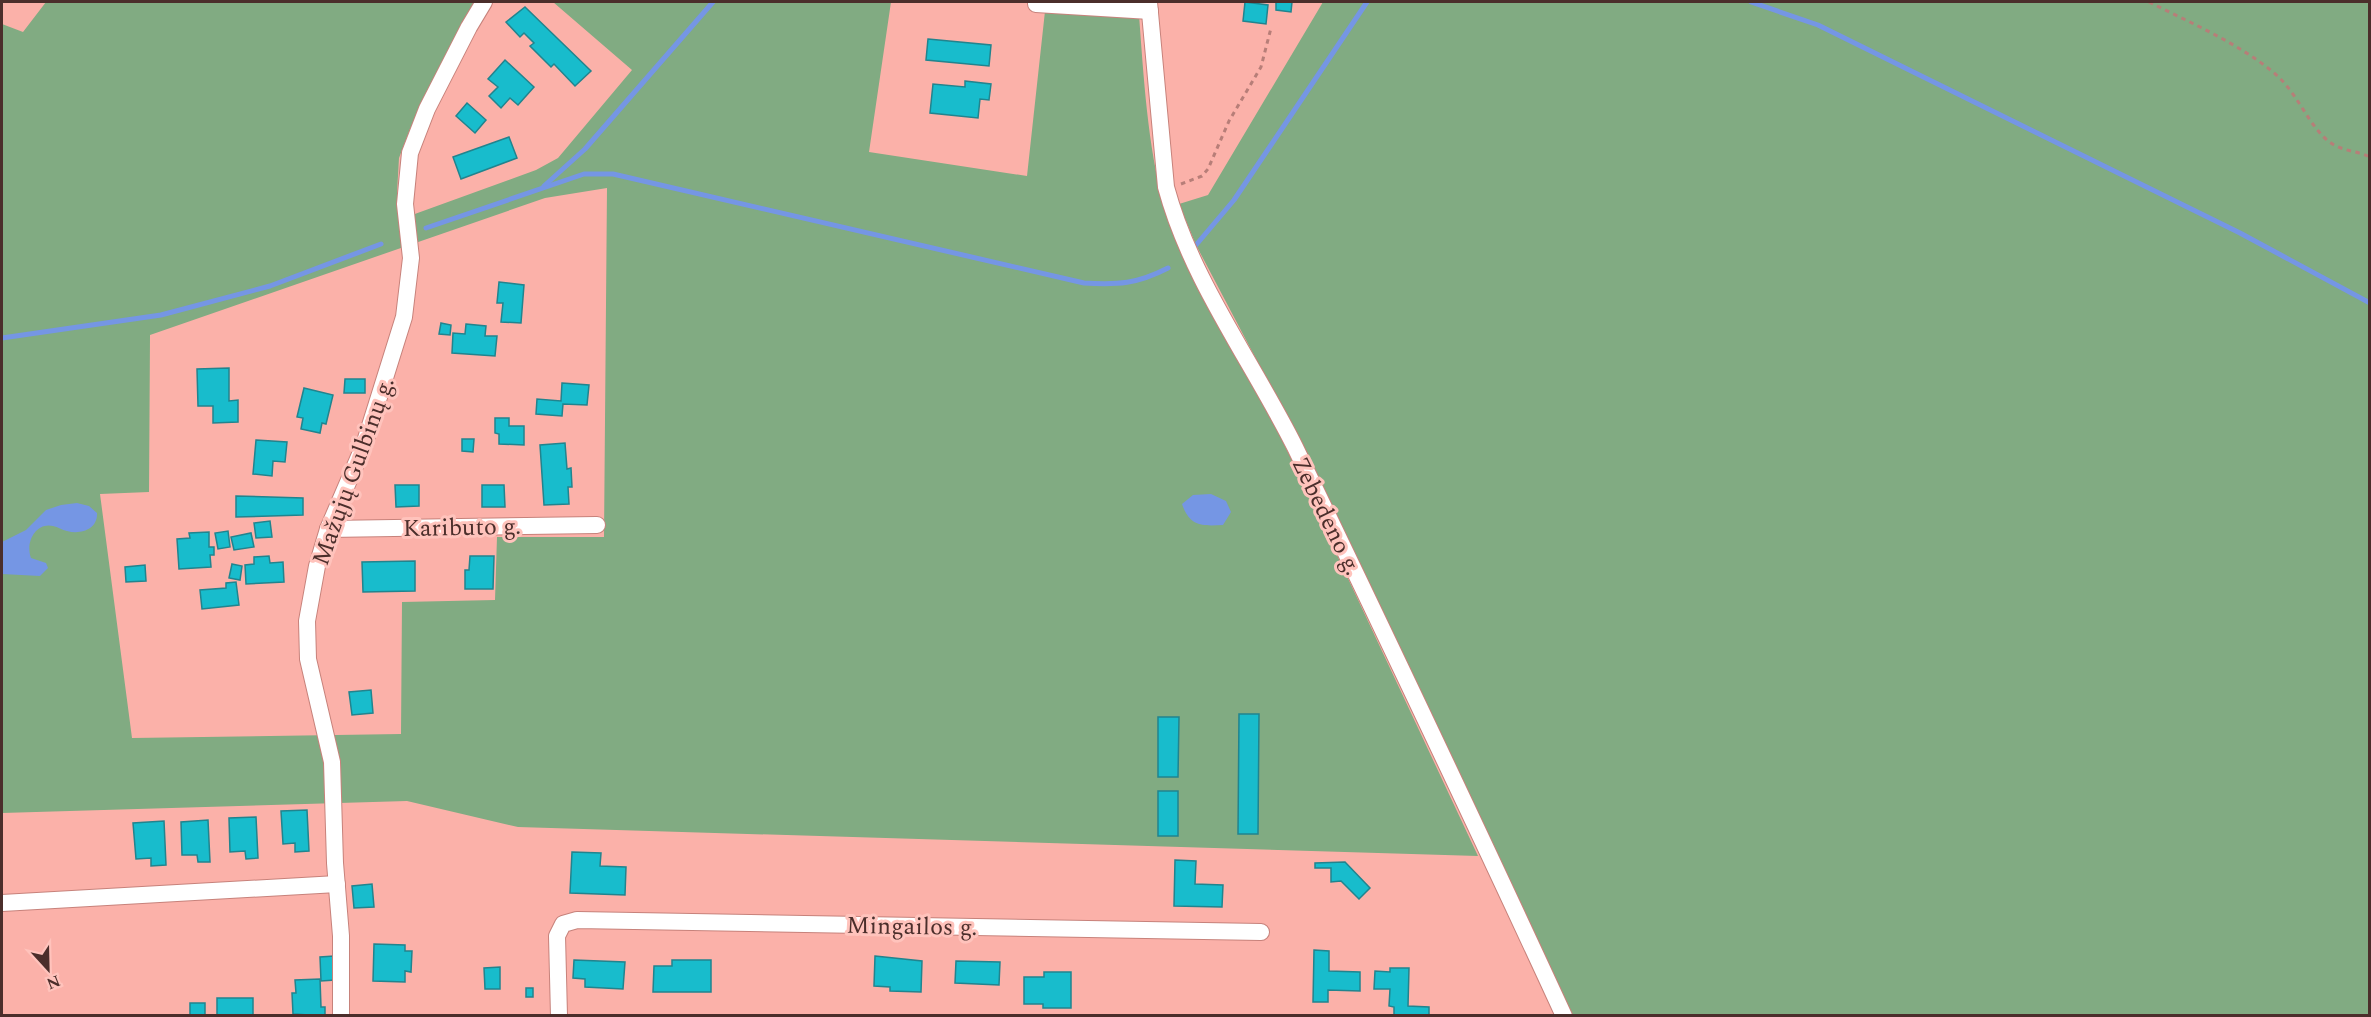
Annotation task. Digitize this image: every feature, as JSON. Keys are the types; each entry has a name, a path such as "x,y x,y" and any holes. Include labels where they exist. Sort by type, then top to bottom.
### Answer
{"street":[{"name":"Mažųjų Gulbinų g.","path":"341,1016 341,936 332,762 308,659 307,621 328,530 364,446 404,317 411,258 405,204 410,153 427,109 484,2"},
{"path":"1036,4 1149,6"},
{"name":"Zebedeno g.","path":"1149,6 1166,187 1174,216 1201,274 1293,445 1506,890 1563,1016"},
{"name":"Kaributo g.","path":"328,530 597,525"},
{"path":"2,903 337,884"},
{"name":"Mingailos g.","path":"559,1016 557,936 563,924 577,920 1261,932"}],"path":[{"path":"2149,2 2249,53 2276,74 2294,92 2320,133 2332,144 2370,157"},
{"path":"1166,187 1196,180 1208,169 1229,121 1261,67 1271,28"}],"green space":[{"path":"46,2 475,2 410,129 399,158 397,193 401,219 536,170 558,158 632,70 553,2 891,2 869,152 1027,176 1046,2 1138,2 1152,147 1163,204 1176,241 1188,268 1277,430 1308,493 1478,856 518,827 407,801 2,813 2,24 23,32","holes":["607,188 604,537 497,537 495,600 402,602 401,734 132,738 100,494 149,492 150,335 545,198"]},
{"path":"1323,2 2369,2 2369,1015 1570,1015 1313,467 1196,245 1179,204 1208,195"}],"water":[{"path":"1211,494 1226,501 1231,512 1223,525 1198,524 1185,512 1182,504 1193,495"},
{"path":"77,503 89,506 97,513 97,519 92,527 88,530 72,532 55,526 42,527 33,534 30,552 31,558 46,563 48,568 40,576 2,574 2,542 26,530 46,510"}],"building":[{"path":"1245,2 1268,5 1266,24 1243,21"},
{"path":"1276,2 1292,2 1291,12 1276,10"},
{"path":"525,7 591,71 575,86 554,64 551,67 530,46 534,43 524,33 520,37 506,22"},
{"path":"928,39 991,45 989,66 926,60"},
{"path":"505,60 534,87 518,105 510,98 501,108 489,96 498,87 488,79"},
{"path":"965,81 991,84 989,100 980,99 978,118 930,113 933,84 965,87"},
{"path":"467,103 486,120 475,133 456,116"},
{"path":"509,137 517,158 461,179 453,157"},
{"path":"499,282 524,285 521,323 501,322 503,303 497,303"},
{"path":"441,323 451,325 450,335 439,334"},
{"path":"466,324 486,326 485,336 497,336 495,356 452,353 453,333 465,334"},
{"path":"229,368 229,401 238,400 238,422 213,423 213,406 198,406 197,369"},
{"path":"345,379 365,379 365,393 344,393"},
{"path":"562,383 589,385 587,405 563,404 562,416 536,414 537,399 561,401"},
{"path":"304,388 333,395 326,424 322,423 320,433 301,429 303,418 297,417"},
{"path":"495,418 509,418 509,426 524,426 524,445 499,444 499,434 495,433"},
{"path":"462,439 474,439 473,452 462,451"},
{"path":"256,440 287,442 285,462 273,461 272,476 253,474"},
{"path":"565,443 567,469 571,468 572,487 568,487 569,504 544,505 540,445"},
{"path":"395,485 419,485 419,506 396,507"},
{"path":"482,485 504,485 505,507 482,507"},
{"path":"236,496 303,498 303,515 236,517"},
{"path":"270,521 272,537 256,538 254,523"},
{"path":"228,531 230,547 218,549 215,533"},
{"path":"209,532 209,547 214,547 214,555 210,555 211,567 179,569 177,539 190,538 189,533"},
{"path":"251,533 254,547 234,550 231,537"},
{"path":"269,556 270,563 283,562 284,582 246,584 245,565 254,564 254,557"},
{"path":"470,556 494,556 493,589 465,589 465,570 469,570"},
{"path":"415,561 415,591 363,592 362,562"},
{"path":"232,564 242,566 240,580 229,578"},
{"path":"145,565 146,581 126,582 125,567"},
{"path":"236,582 239,605 202,609 200,590 226,588 226,583"},
{"path":"371,690 373,713 352,715 349,692"},
{"path":"1239,714 1259,714 1258,834 1238,834"},
{"path":"1158,717 1179,717 1178,777 1158,777"},
{"path":"1158,791 1178,791 1178,836 1158,836"},
{"path":"307,810 309,851 295,852 295,843 283,844 281,811"},
{"path":"256,817 258,858 246,859 245,851 230,852 229,818"},
{"path":"208,820 210,862 198,862 197,855 182,855 181,822"},
{"path":"164,821 166,865 151,866 151,858 136,859 133,823"},
{"path":"572,852 601,853 600,866 626,867 625,895 570,893"},
{"path":"1175,860 1196,861 1195,884 1223,885 1222,907 1174,906"},
{"path":"1345,862 1370,888 1359,899 1341,881 1331,882 1331,868 1315,868 1315,863"},
{"path":"372,884 374,907 354,908 352,886"},
{"path":"374,944 405,945 405,951 412,951 411,972 405,971 405,982 373,981"},
{"path":"1314,950 1329,951 1329,971 1360,972 1360,991 1328,990 1328,1002 1313,1002"},
{"path":"334,956 335,980 321,981 320,957"},
{"path":"875,956 922,961 921,992 890,991 890,987 874,986"},
{"path":"574,960 625,962 623,989 585,987 585,979 573,978"},
{"path":"672,960 711,960 711,992 653,992 654,966 672,966"},
{"path":"956,961 1000,962 999,985 955,983"},
{"path":"500,967 500,989 485,989 484,968"},
{"path":"1390,968 1409,968 1408,1006 1429,1007 1429,1016 1394,1016 1394,1007 1389,1006 1390,989 1374,989 1375,971 1390,972"},
{"path":"1044,972 1071,972 1071,1008 1043,1008 1043,1004 1024,1004 1024,977 1044,977"},
{"path":"320,979 321,1007 325,1007 325,1016 293,1014 292,993 296,993 295,980"},
{"path":"526,988 533,988 533,997 526,997"},
{"path":"217,998 253,998 253,1016 217,1016"},
{"path":"190,1003 205,1003 205,1016 190,1016"}],"waterway":[{"path":"544,186 585,149 713,2"},
{"path":"1196,245 1234,200 1367,2"},
{"path":"1751,2 1818,25 2240,233 2370,303"},
{"path":"426,228 584,174 613,174 1084,283 1127,282 1168,268"},
{"path":"2,338 161,315 270,286 381,244"}]}
